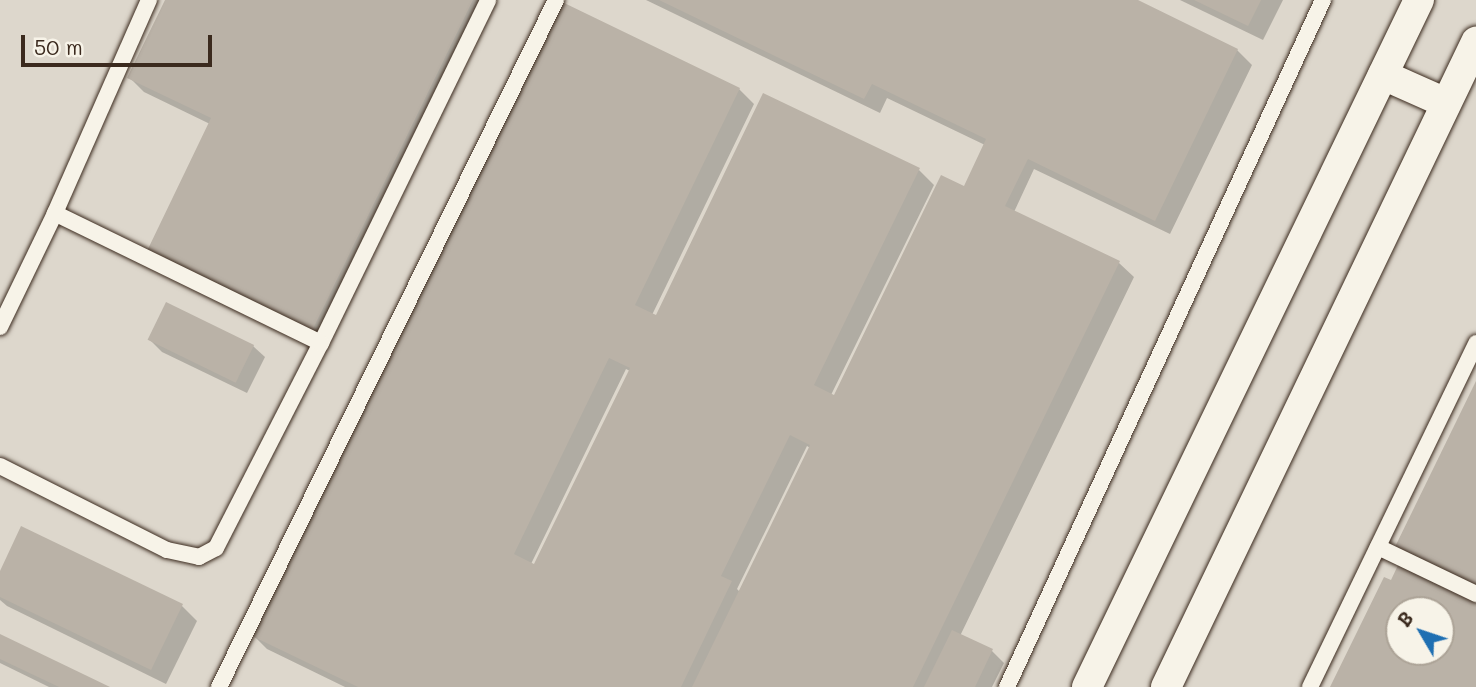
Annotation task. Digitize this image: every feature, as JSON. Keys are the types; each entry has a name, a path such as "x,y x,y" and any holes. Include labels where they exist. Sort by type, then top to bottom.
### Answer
{"street":[{"path":"1087,687 1419,0"},
{"path":"1166,687 1476,42"},
{"path":"1383,75 1446,103"}],"lane":[{"path":"0,327 55,213 149,0"},
{"path":"0,466 167,550 200,556 216,548 321,343 488,0"},
{"path":"219,687 556,0"},
{"path":"1007,687 1323,0"},
{"path":"55,213 321,343"},
{"path":"1310,687 1476,342"},
{"path":"1378,547 1476,594"}],"shaded area":[{"path":"0,0 1476,0 1476,687 0,687"}],"building":[{"path":"165,0 473,0 312,331 147,251 211,118 127,78"},
{"path":"558,0 740,88 635,305 656,315 763,93 920,168 814,385 834,395 941,175 964,186 986,139 872,84 864,99 659,0 1138,0 1238,49 1155,221 1028,159 1005,206 1120,261 913,687 692,687 810,445 790,435 721,576 732,581 681,687 358,687 250,635","holes":["609,358 630,368 534,564 514,554"]},
{"path":"1194,0 1261,0 1248,26"},
{"path":"166,302 254,345 236,383 148,340"},
{"path":"1476,381 1476,591 1393,551"},
{"path":"21,526 183,604 151,670 0,597 0,571"},
{"path":"1400,561 1476,598 1476,687 1330,687 1384,577 1391,580"},
{"path":"952,630 993,649 975,687 924,687"},
{"path":"0,634 110,687 59,687 0,659"}]}
